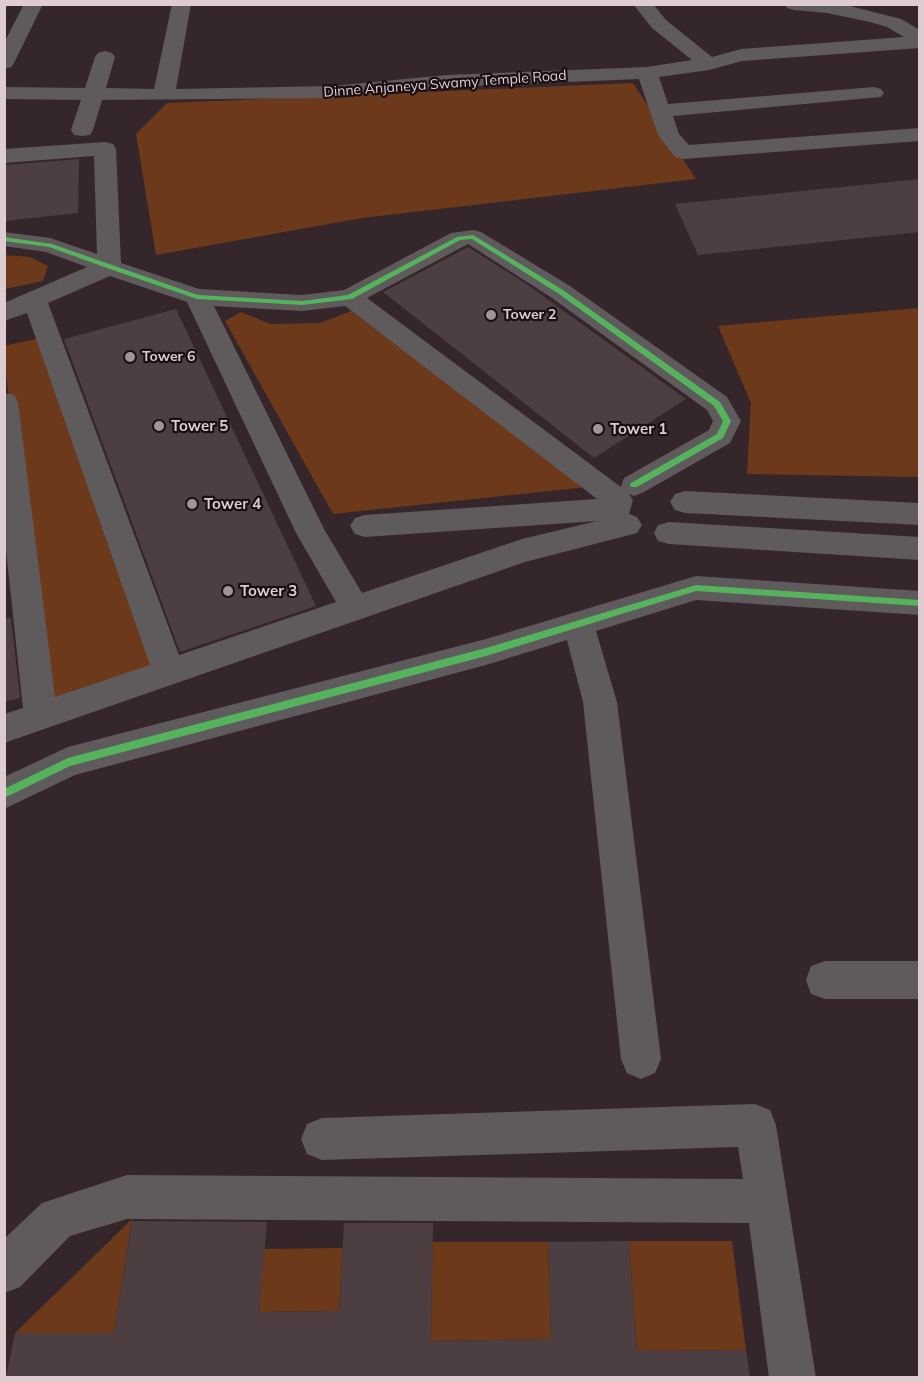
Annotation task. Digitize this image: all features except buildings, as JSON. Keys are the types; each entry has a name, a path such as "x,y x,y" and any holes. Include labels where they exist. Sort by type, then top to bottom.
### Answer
{"street":[{"path":"4,63 34,4"},
{"path":"163,95 182,4"},
{"path":"642,4 659,24 709,64"},
{"path":"794,4 827,7 894,23"},
{"path":"876,4 894,23 920,40"},
{"name":"Dinne Anjaneya Swamy Temple Road","path":"4,93 163,95 332,92 447,81 647,73 709,64 741,54 920,40"},
{"path":"82,130 105,57"},
{"path":"647,73 669,135 683,152 920,134"},
{"path":"659,111 874,93"},
{"path":"4,156 105,149 109,267"},
{"path":"4,239 50,245 197,297 302,303 350,297 459,238 473,237 561,292 717,404 727,421 720,436 624,505 522,551 4,729"},
{"path":"4,313 109,267"},
{"path":"197,297 311,533 355,608"},
{"path":"350,297 624,505 646,534 669,533 920,549"},
{"path":"35,301 168,672"},
{"path":"4,402 41,715"},
{"path":"365,526 624,505 644,483 664,485 681,495 686,502 687,517 677,529 669,533"},
{"path":"686,502 920,514"},
{"path":"4,794 68,762 486,652 696,588 920,603"},
{"path":"578,624 600,702 641,1059"},
{"path":"825,980 920,980"},
{"path":"322,1139 755,1125 793,1377"},
{"path":"4,1271 57,1218 127,1197 768,1202"}],"shaded area":[{"path":"633,83 696,179 362,218 156,255 136,134 167,103"},
{"path":"5,255 30,257 48,266 43,281 5,289"},
{"path":"919,308 919,477 747,474 751,403 718,326"},
{"path":"351,311 587,487 333,514 225,321 241,312 271,324 320,323"},
{"path":"45,337 161,667 45,707 4,346"},
{"path":"132,1219 114,1333 15,1333"},
{"path":"629,1241 732,1241 746,1350 637,1351"},
{"path":"432,1242 548,1242 551,1339 431,1341"},
{"path":"343,1248 339,1311 259,1312 264,1249"}],"cycle path":[{"path":"4,239 50,245 197,297 302,303 350,297 459,238 473,237 561,292 717,404 727,421 720,436 634,485"},
{"path":"4,794 68,762 486,652 696,588 920,603"}],"place":[{"name":"Tower 2","path":"491,315"},
{"name":"Tower 6","path":"130,357"},
{"name":"Tower 5","path":"159,426"},
{"name":"Tower 1","path":"598,429"},
{"name":"Tower 4","path":"192,504"},
{"name":"Tower 3","path":"228,591"}]}
